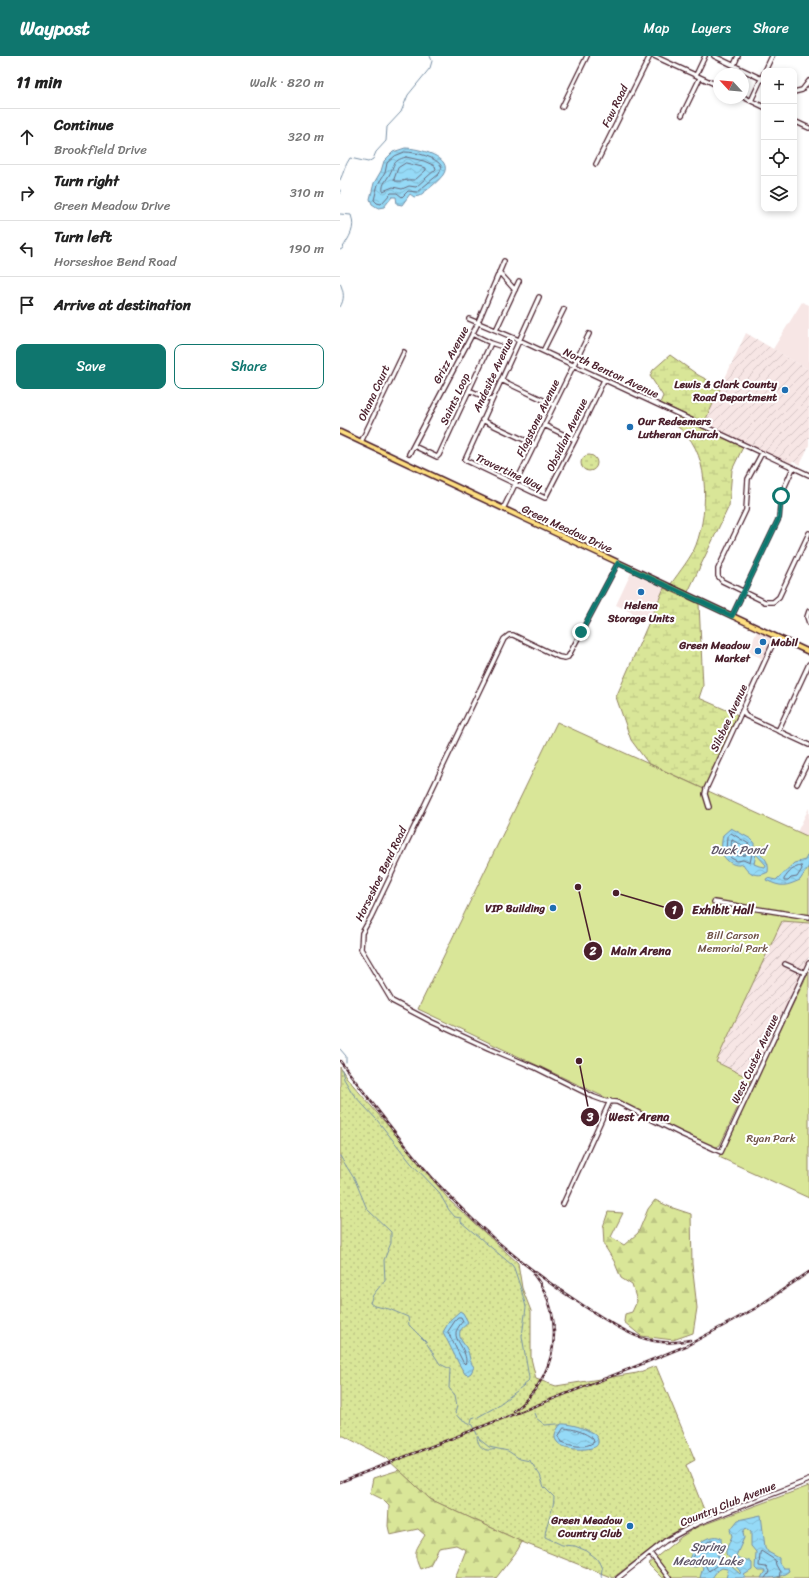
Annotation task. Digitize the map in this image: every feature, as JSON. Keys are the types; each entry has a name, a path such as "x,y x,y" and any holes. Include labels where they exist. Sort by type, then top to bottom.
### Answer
{"main road":[{"name":"Green Meadow Drive","path":"340,432 809,652"}],"street":[{"path":"562,107 587,56"},
{"name":"Faw Road","path":"596,164 650,56"},
{"path":"654,56 713,83"},
{"path":"696,76 705,56"},
{"path":"714,56 761,78"},
{"path":"734,65 738,56"},
{"path":"766,68 772,56"},
{"path":"682,115 700,78"},
{"path":"797,91 802,90 809,81"},
{"path":"761,82 751,100 761,105"},
{"path":"797,122 809,128"},
{"name":"Grizz Avenue","path":"409,454 472,334 504,261"},
{"path":"499,272 515,290"},
{"path":"496,330 519,281"},
{"name":"Andesite Avenue","path":"465,460 539,297"},
{"path":"543,351 564,309"},
{"name":"North Benton Avenue","path":"469,320 519,340 809,475"},
{"path":"472,334 500,346"},
{"name":"Flagstone Avenue","path":"503,509 589,334"},
{"name":"Saints Loop","path":"414,446 437,457 439,455 491,343"},
{"name":"Ohana Court","path":"362,442 404,352"},
{"path":"501,380 554,405"},
{"name":"Obsidian Avenue","path":"545,498 604,380"},
{"path":"469,390 491,400"},
{"path":"482,420 535,445"},
{"path":"544,425 575,440"},
{"path":"762,453 748,480 746,510 717,572 718,576 722,581 770,603 778,597 809,533"},
{"name":"Travertine Way","path":"465,460 545,498"},
{"path":"732,616 779,518 781,496 793,468"},
{"name":"Horseshoe Bend Road","path":"618,563 568,657 560,657 513,635 509,635 504,638 378,904 362,933 361,944 364,954 392,1001 432,1022 542,1071 594,1097 605,1101 617,1102 711,1148"},
{"path":"809,611 807,617 809,623"},
{"name":"Silsbee Avenue","path":"709,807 705,794 706,789 776,637"},
{"path":"778,730 809,664"},
{"path":"743,710 746,716 809,745"},
{"path":"797,784 809,760"},
{"path":"714,902 809,917"},
{"name":"West Custer Avenue","path":"711,1148 722,1152 809,963"},
{"path":"785,964 805,973"},
{"path":"563,1204 610,1101"},
{"name":"Country Club Avenue","path":"618,1578 665,1541 698,1523 809,1480"},
{"path":"650,1554 669,1578"}],"shaded area":[{"path":"802,302 809,305 809,370 773,349"},
{"path":"746,333 809,370 809,445 800,465 794,462 789,463 704,423"},
{"path":"631,573 664,588 649,621 616,605"},
{"path":"757,631 773,639 763,659 748,652"},
{"path":"809,808 809,837 797,832"},
{"path":"782,921 809,923 809,957 751,1079 716,1062"}],"green space":[{"path":"670,355 698,375 721,387 704,423 660,403 663,396 650,376 653,370"},
{"path":"679,417 743,447 732,470 729,506 688,592 671,584 688,560 696,545 703,515 705,497 701,463 695,448 687,435 675,425"},
{"path":"586,455 592,455 597,460 595,469 592,471 586,471 581,466 581,460"},
{"path":"664,588 699,604 703,686 699,698 738,715 704,789 648,763 631,740 616,697"},
{"name":"Bill Carson Memorial Park","path":"557,722 809,837 809,923 782,921 716,1062 751,1079 720,1145 715,1148 710,1147 418,1009"},
{"name":"Ryan Park","path":"809,971 809,1198 719,1157"},
{"name":"Green Meadow Country Club","path":"340,1067 347,1078 414,1156 450,1201 518,1263 522,1288 531,1311 531,1358 536,1379 556,1386 637,1373 656,1366 695,1460 686,1465 707,1517 669,1535 613,1578 522,1542 430,1499 386,1458 344,1436 340,1436"},
{"path":"655,1200 691,1214 692,1264 697,1308 693,1333 673,1340 641,1336 624,1322 625,1314 632,1312 637,1301 632,1285 621,1278 614,1261 604,1245 603,1227 608,1212 623,1213 611,1237 624,1245 638,1233 648,1209"},
{"path":"399,1470 430,1499 522,1542 517,1551 496,1578 455,1578 466,1550 456,1545 439,1548 430,1565 420,1569 416,1558 416,1551 425,1535 418,1529 390,1535 388,1526 389,1506 382,1499 370,1493 373,1478"},
{"path":"809,1486 809,1578 662,1578 648,1564 681,1537 697,1527"}],"water":[{"path":"405,148 426,152 440,159 444,163 445,169 443,175 435,184 419,196 414,197 410,194 402,205 397,204 396,197 392,197 384,207 378,208 372,204 370,199 374,183 381,171 384,161 393,152"},
{"name":"Duck Pond","path":"731,828 751,839 754,842 754,849 767,861 768,872 757,875 751,873 743,864 736,865 727,860 722,851 723,835","holes":["756,854 766,865 765,867 754,864"]},
{"path":"809,852 809,866 800,880 791,884 780,885 766,880 767,878 776,880 794,863 805,860"},
{"path":"460,1311 463,1313 468,1322 460,1331 460,1336 474,1367 468,1375 465,1374 459,1364 443,1332 450,1320"},
{"path":"561,1424 577,1426 590,1431 597,1438 598,1442 596,1446 593,1448 578,1449 563,1446 558,1443 555,1438 556,1432"},
{"name":"Spring Meadow Lake","path":"761,1515 765,1547 768,1552 779,1558 779,1563 783,1568 788,1568 789,1571 776,1577 761,1578 765,1571 758,1571 755,1568 756,1552 751,1546 751,1532 746,1528 743,1532 744,1538 736,1556 749,1560 752,1563 752,1570 744,1575 746,1578 726,1578 728,1571 727,1569 722,1568 717,1571 712,1578 700,1578 703,1567 700,1564 696,1567 689,1566 689,1560 694,1549 704,1540 710,1537 715,1537 721,1538 722,1558 740,1574 741,1571 726,1554 726,1550 732,1536 730,1530 738,1520"}],"waterway":[{"path":"340,180 350,158 368,162 373,159 376,152 386,141 387,127 401,112 408,95 430,68 432,61 430,56"},
{"path":"340,214 351,215 353,225 349,237 340,250"},
{"path":"340,283 343,295 343,301 340,307"},
{"path":"340,1049 346,1056 346,1062"},
{"path":"342,1070 344,1079 353,1094 377,1120 411,1163 438,1191 455,1217 461,1218 461,1222 514,1268 526,1307 522,1336 529,1378 528,1382 519,1389"},
{"path":"340,1156 355,1180 367,1209 391,1232 391,1243 384,1260 385,1280 373,1295 370,1303 374,1306 389,1309 408,1317 409,1325 425,1341 440,1364 450,1369 449,1388 455,1395 457,1406 455,1413 459,1418 473,1425 479,1439 489,1447 508,1451 520,1459 530,1461 540,1475 544,1487 554,1497 553,1507 546,1527 545,1537 562,1545 575,1546 587,1551 599,1562 602,1569 602,1578"},
{"path":"478,1417 494,1408 517,1391"},
{"path":"534,1413 536,1418 545,1425 557,1424"},
{"path":"471,1423 472,1418 475,1417"},
{"path":"477,1437 480,1446 485,1450 495,1449"}],"railway":[{"path":"340,1061 423,1168 470,1217 506,1249 564,1293 609,1322 634,1335 660,1342 690,1340"},
{"path":"340,1482 688,1345 756,1308 809,1272"},
{"path":"513,1411 528,1398 540,1383 548,1366 553,1348 554,1329 551,1310 545,1292 534,1275"}],"place":[{"name":"Lewis & Clark County Road Department","path":"785,390"},
{"name":"Our Redeemers Lutheran Church","path":"630,427"},
{"name":"Helena Storage Units","path":"641,592"},
{"name":"Mobil","path":"763,642"},
{"name":"Green Meadow Market","path":"758,651"},
{"name":"Main Arena","path":"578,887"},
{"name":"Exhibit Hall","path":"616,893"},
{"name":"VIP Building","path":"553,908"},
{"name":"West Arena","path":"579,1061"},
{"name":"Green Meadow Country Club","path":"630,1526"}],"route":[{"path":"581,632 618,563 732,616 779,518 781,512 781,496"}]}
